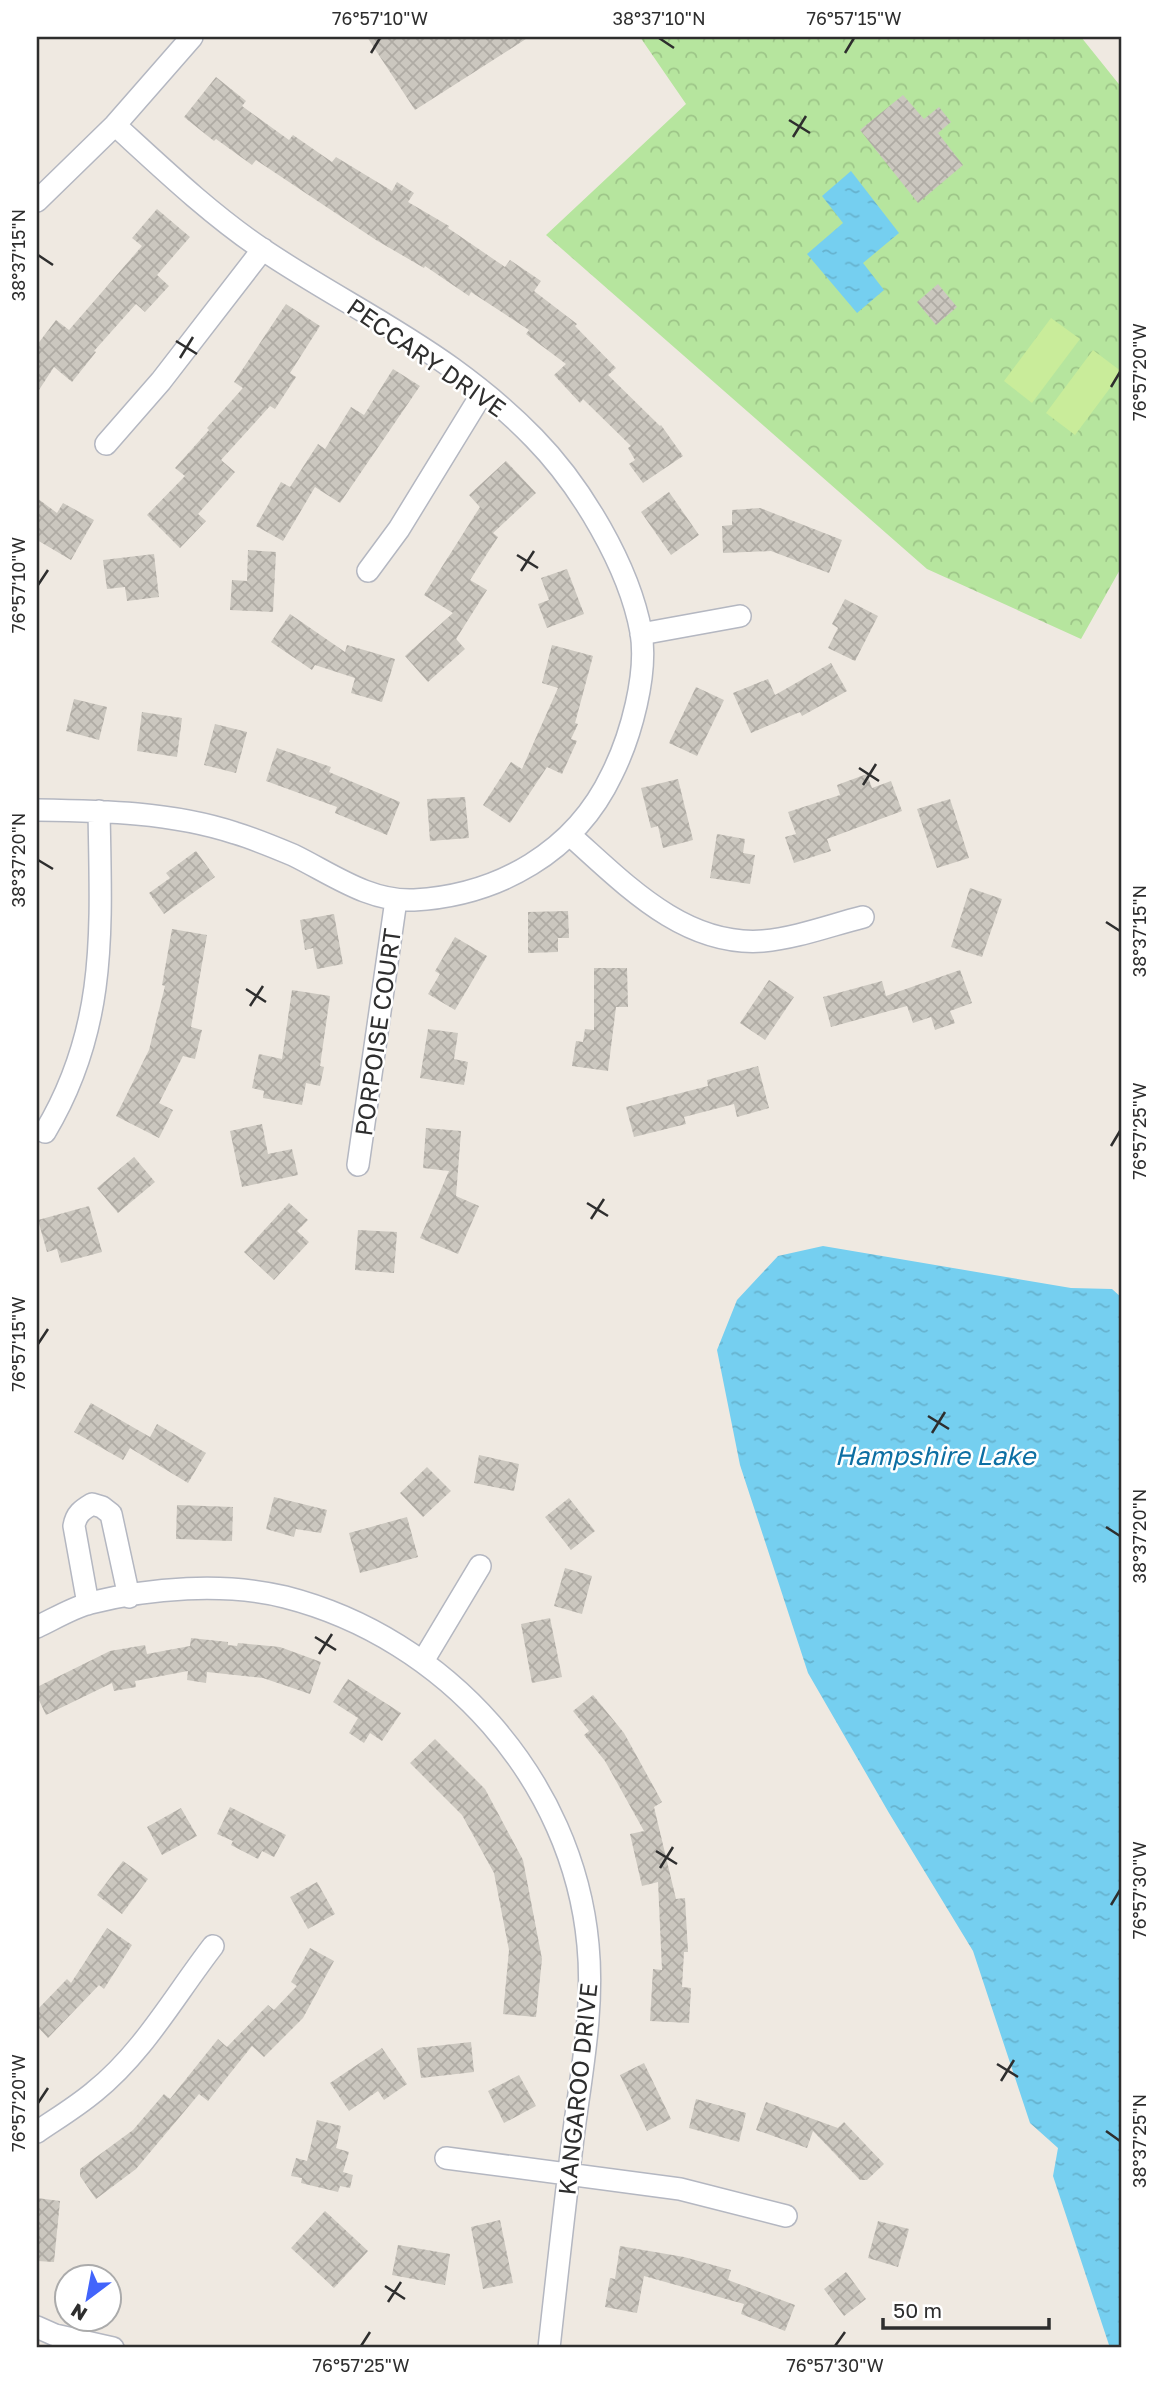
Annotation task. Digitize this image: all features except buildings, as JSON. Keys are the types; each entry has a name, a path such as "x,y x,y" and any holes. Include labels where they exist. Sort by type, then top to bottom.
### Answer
{"street":[{"path":"37,201 115,125 192,37"},
{"name":"PECCARY DRIVE","path":"37,810 99,811 182,820 235,833 293,855 360,890 396,900 436,898 471,890 507,877 531,865 571,836 605,789 629,733 640,680 641,634 620,567 580,498 536,440 483,392 405,337 263,249 195,197 115,125"},
{"path":"106,444 161,381 263,249"},
{"path":"368,571 399,529 483,392"},
{"path":"641,634 740,616"},
{"path":"45,1132 62,1105 94,1003 101,932 99,811"},
{"path":"571,836 650,903 683,924 713,936 763,941 863,917"},
{"name":"PORPOISE COURT","path":"358,1165 396,900"},
{"path":"88,1604 74,1526 82,1510 92,1504 111,1514 129,1597"},
{"path":"423,1661 480,1566"},
{"name":"KANGAROO DRIVE","path":"37,1627 88,1604 205,1588 286,1598 365,1627 423,1661 462,1693 502,1736 523,1764 555,1822 575,1873 584,1919 590,1974 584,2068 549,2348"},
{"path":"37,2132 94,2092 116,2072 142,2042 213,1946"},
{"path":"446,2158 680,2189 786,2216"},
{"path":"37,2327 113,2348"}],"green space":[{"path":"640,37 1081,37 1122,88 1122,566 1081,639 927,569 546,235 686,104"},
{"path":"1051,318 1080,339 1032,403 1004,381"},
{"path":"1093,350 1122,372 1075,435 1046,413"}],"water":[{"path":"851,171 899,233 863,263 884,290 857,313 807,254 843,223 822,196"},
{"name":"Hampshire Lake","path":"823,1246 1071,1288 1112,1289 1122,1298 1122,2348 1110,2348 1053,2176 1058,2148 1030,2123 973,1951 808,1673 740,1465 717,1350 737,1300 778,1256"}]}
